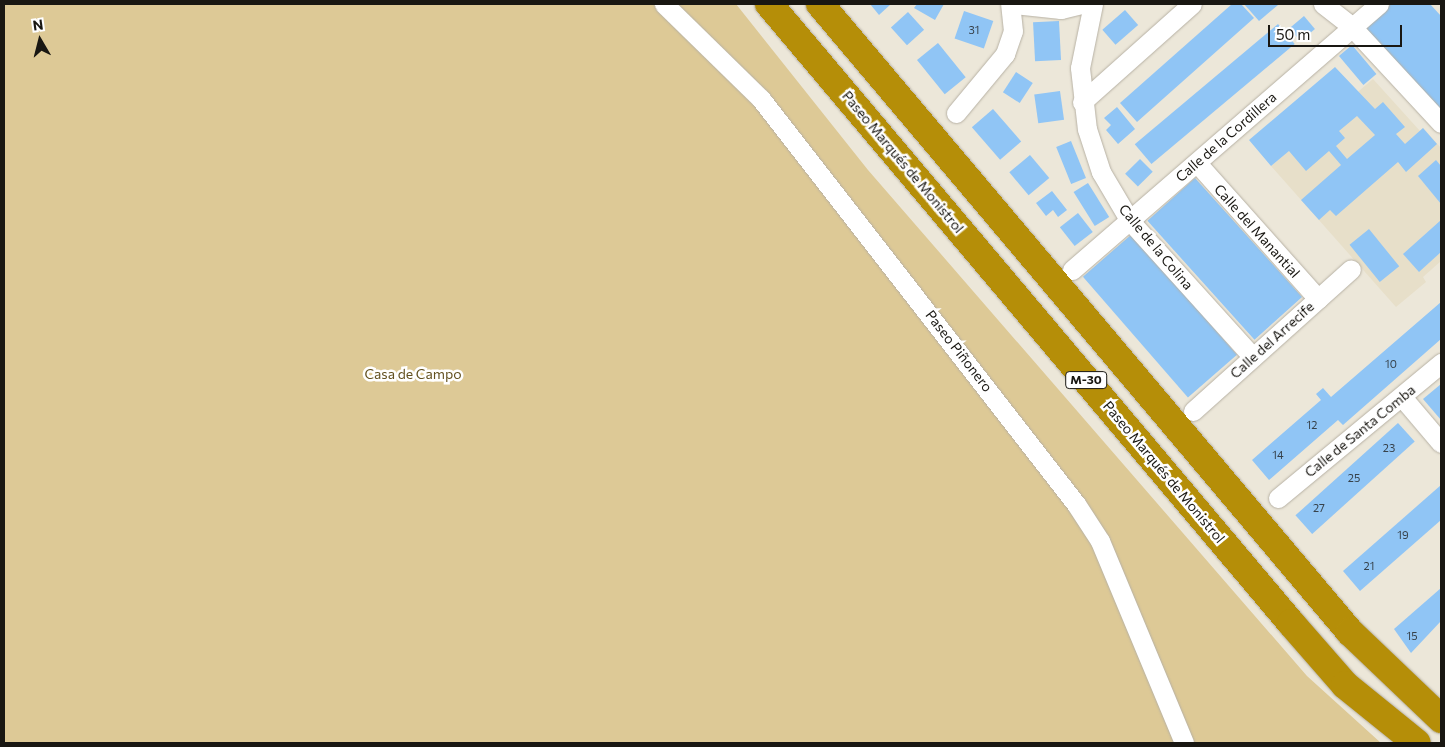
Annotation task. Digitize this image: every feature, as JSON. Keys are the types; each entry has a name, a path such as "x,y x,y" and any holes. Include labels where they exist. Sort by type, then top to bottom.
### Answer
{"highway":[{"name":"Paseo Marqués de Monistrol","path":"769,4 1333,671 1417,743"},
{"name":"M-30","path":"820,4 1350,632 1441,719"},
{"path":"1400,680 1441,698"}],"street":[{"name":"Paseo Piñonero","path":"664,4 762,99 1070,496 1100,541 1184,743"},
{"path":"956,113 1005,54 1013,31 1010,4"},
{"path":"1014,4 1061,9 1081,4"},
{"name":"Calle de la Colina","path":"1092,4 1081,50 1082,102 1101,172 1130,220 1253,357"},
{"path":"1082,102 1192,4"},
{"path":"1323,4 1352,27 1441,123"},
{"name":"Calle de la Cordillera","path":"1072,270 1379,4"},
{"name":"Calle del Manantial","path":"1197,162 1318,299"},
{"name":"Calle del Arrecife","path":"1193,411 1351,269"},
{"name":"Calle de Santa Comba","path":"1278,498 1441,363"},
{"path":"1402,397 1441,443"}],"shaded area":[{"path":"1373,79 1420,131 1423,128 1441,148 1441,261 1423,277 1426,282 1396,307 1271,166"}],"green space":[{"name":"Casa de Campo","path":"4,4 736,4 868,170 1307,676 1381,743 4,743"}],"building":[{"path":"870,4 891,4 879,15"},
{"path":"917,4 944,4 935,20 914,8"},
{"path":"1232,4 1241,4 1254,18 1137,122 1120,103"},
{"path":"1244,4 1277,4 1278,5 1259,21"},
{"path":"1391,4 1430,4 1441,16 1441,112 1364,28"},
{"path":"1125,10 1138,25 1115,45 1102,30"},
{"path":"964,11 993,21 984,49 955,38"},
{"path":"908,12 924,30 907,45 891,27"},
{"path":"1304,16 1315,29 1300,41 1289,28"},
{"path":"1059,21 1061,60 1035,61 1033,22"},
{"path":"1278,24 1295,44 1151,164 1135,144"},
{"path":"938,43 966,77 945,94 917,60"},
{"path":"1352,45 1376,74 1363,85 1339,56"},
{"path":"1335,67 1375,109 1383,102 1405,127 1396,134 1405,144 1423,128 1437,144 1406,172 1398,162 1336,216 1330,210 1319,220 1301,200 1341,165 1329,151 1306,171 1289,151 1271,166 1249,140","holes":["1357,116 1375,135 1347,159 1336,146 1345,138 1339,131"]},
{"path":"1016,72 1033,83 1020,103 1003,92"},
{"path":"1060,91 1064,120 1038,123 1034,95"},
{"path":"1117,107 1135,129 1118,144 1106,130 1111,125 1104,118"},
{"path":"993,109 1021,141 1000,160 972,127"},
{"path":"1071,141 1086,178 1071,184 1056,147"},
{"path":"1030,155 1049,178 1029,195 1009,172"},
{"path":"1140,159 1153,172 1138,187 1125,174"},
{"path":"1436,160 1441,166 1441,204 1418,176"},
{"path":"1195,178 1302,297 1254,340 1147,221"},
{"path":"1088,183 1109,217 1095,226 1074,192"},
{"path":"1052,191 1067,210 1058,217 1053,210 1046,216 1036,203"},
{"path":"1078,213 1093,232 1075,246 1060,227"},
{"path":"1441,220 1441,252 1419,272 1403,254"},
{"path":"1369,229 1399,266 1380,282 1350,245"},
{"path":"1132,234 1237,355 1188,397 1083,277"},
{"path":"1441,302 1441,339 1343,425 1338,420 1269,480 1252,460 1321,400 1316,394 1323,388 1331,397"},
{"path":"1441,384 1441,420 1423,399"},
{"path":"1398,423 1415,442 1312,534 1295,515"},
{"path":"1441,485 1441,520 1360,591 1343,571"},
{"path":"1441,588 1441,621 1411,653 1394,629"}]}
